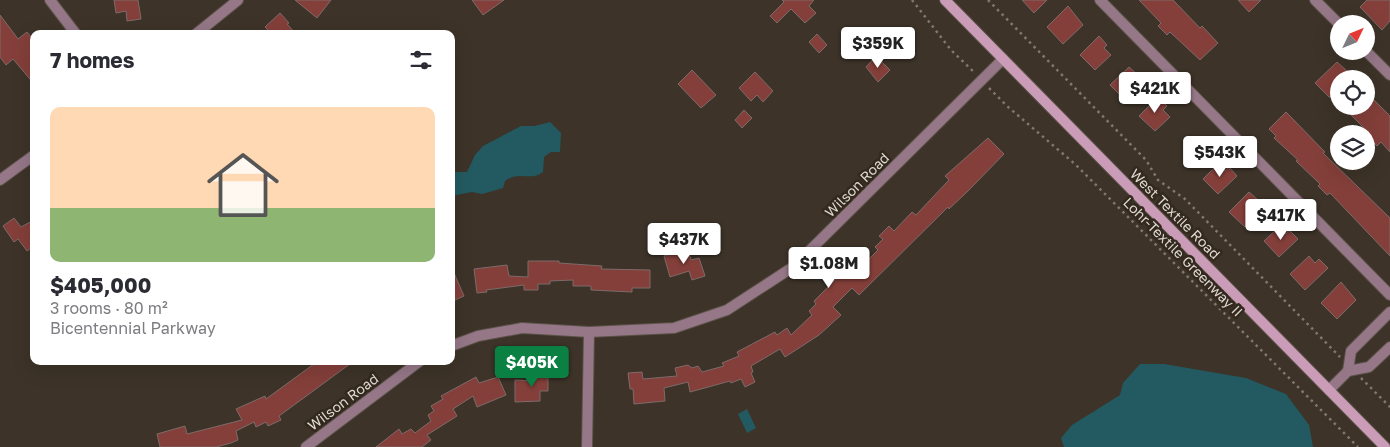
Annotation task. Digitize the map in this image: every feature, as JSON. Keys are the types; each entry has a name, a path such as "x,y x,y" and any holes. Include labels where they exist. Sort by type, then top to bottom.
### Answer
{"main road":[{"name":"West Textile Road","path":"945,0 1385,447"}],"street":[{"path":"50,0 73,30"},
{"path":"201,30 238,0"},
{"path":"1100,0 1390,295"},
{"path":"1315,0 1330,15"},
{"path":"1375,58 1388,69"},
{"name":"Wilson Road","path":"455,345 478,336 522,328 589,332 674,328 727,310 747,299 793,267 1003,59"},
{"path":"0,180 30,158"},
{"path":"1350,369 1351,351 1390,312"},
{"path":"587,447 589,332"},
{"path":"1329,390 1350,369 1369,367 1390,347"},
{"name":"Wilson Road","path":"306,447 415,365"}],"path":[{"path":"912,0 951,50 974,72"},
{"path":"988,0 1146,160 1158,180 1185,198 1390,408"},
{"name":"Lohr-Textile Greenway II","path":"989,88 1076,165 1358,447"}],"water":[{"path":"550,122 561,133 560,152 551,152 544,157 543,172 534,176 515,176 505,181 503,188 482,194 472,192 455,195 455,172 467,172 475,155 483,146 521,126 535,126"},
{"path":"1140,364 1164,364 1246,378 1286,394 1309,425 1313,447 1064,447 1061,438 1072,425 1120,395 1123,383"},
{"path":"747,409 756,428 747,433 738,414"}],"building":[{"path":"114,0 138,0 141,19 127,21 126,11 116,13"},
{"path":"295,0 331,0 317,18"},
{"path":"472,0 504,0 483,15"},
{"path":"782,0 814,0 809,6 816,13 805,23 791,9 777,23 770,16 784,2"},
{"path":"1022,0 1047,0 1034,13"},
{"path":"1139,0 1173,0 1200,28 1202,26 1218,43 1200,60 1170,32 1167,35 1158,26 1161,23"},
{"path":"1238,0 1261,0 1249,12"},
{"path":"1367,0 1390,0 1390,21 1382,30 1375,23 1375,15 1368,15 1360,7"},
{"path":"1068,6 1083,25 1063,44 1047,27"},
{"path":"280,13 292,30 268,30 265,27"},
{"path":"0,15 18,39 27,32 30,36 30,79 13,59 6,65 0,57"},
{"path":"817,34 827,45 819,53 809,42"},
{"path":"1099,36 1107,45 1104,48 1111,55 1095,70 1080,55"},
{"path":"876,56 890,70 878,82 866,67"},
{"path":"1337,62 1346,70 1330,70 1330,97 1315,83"},
{"path":"1129,67 1138,75 1134,79 1141,86 1126,101 1110,85"},
{"path":"692,70 716,95 701,108 678,84"},
{"path":"755,72 773,91 763,102 757,95 751,101 739,88"},
{"path":"1158,97 1167,106 1163,110 1170,117 1155,131 1139,116"},
{"path":"1375,101 1390,116 1390,152 1381,142 1377,146 1375,144 1375,125 1361,125 1351,115 1375,115"},
{"path":"744,110 752,118 742,128 735,120"},
{"path":"1286,112 1325,152 1323,153 1330,160 1330,170 1341,170 1390,218 1390,256 1330,193 1327,195 1318,186 1320,184 1274,138 1276,136 1269,129"},
{"path":"988,138 1004,154 859,295 852,288 833,307 841,315 819,335 785,357 780,349 751,366 753,372 751,373 755,382 745,387 741,379 690,392 688,382 664,388 665,401 634,404 633,389 630,389 628,373 642,372 643,379 677,376 675,368 688,365 692,368 698,366 702,372 724,366 722,363 739,356 737,352 775,332 777,335 787,328 791,335 812,315 809,311 816,304 814,301 833,282 859,259 864,264 878,250 875,247 883,239 879,236 889,226 894,231 912,212 916,215 949,180 945,176"},
{"path":"1218,164 1225,171 1229,167 1237,176 1218,194 1203,179"},
{"path":"1249,192 1266,207 1245,227 1229,212"},
{"path":"14,218 21,227 30,222 30,249 27,251 18,239 14,242 3,226"},
{"path":"1279,227 1286,234 1289,230 1298,239 1279,257 1264,241"},
{"path":"688,249 691,260 699,258 705,276 692,280 689,271 670,277 664,256"},
{"path":"1309,256 1315,263 1319,259 1328,268 1305,290 1290,274"},
{"path":"528,261 559,261 559,263 602,266 601,269 650,270 650,288 632,288 632,292 591,290 591,286 573,286 573,280 550,281 550,284 538,284 538,290 524,290 524,285 477,293 474,269 507,265 509,276 528,277"},
{"path":"455,275 464,296 455,300"},
{"path":"1341,282 1356,300 1337,319 1321,303"},
{"path":"313,365 349,365 279,416 281,420 268,426 266,422 256,427 254,422 236,431 238,440 216,447 160,447 157,434 185,426 187,434 242,420 236,409 265,396 266,399"},
{"path":"534,371 548,371 548,391 540,391 540,401 515,402 515,380 534,381"},
{"path":"476,377 479,383 498,377 506,395 477,407 473,396 453,409 457,416 427,435 431,440 422,447 376,447 399,429 402,434 411,429 415,433 431,421 428,415 434,411 431,406 443,399 441,396"}]}
